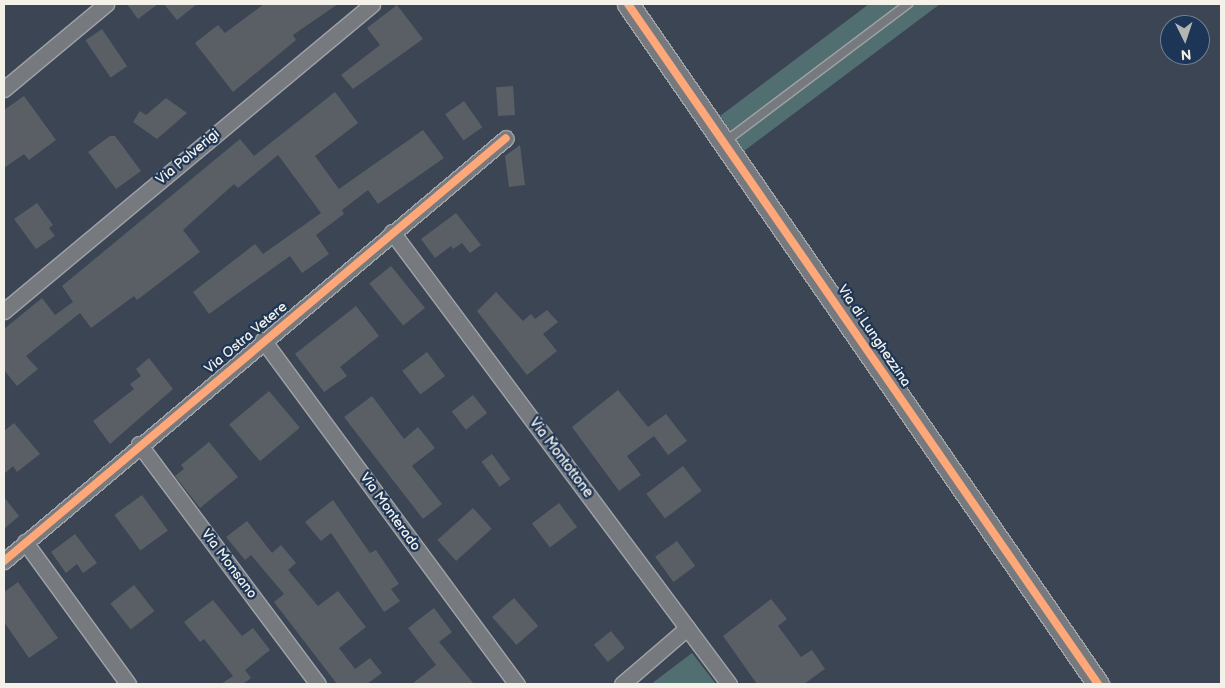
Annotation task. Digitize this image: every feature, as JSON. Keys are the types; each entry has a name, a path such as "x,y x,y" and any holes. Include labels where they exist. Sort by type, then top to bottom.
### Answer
{"street":[{"path":"4,89 106,4"},
{"name":"Via Polverigi","path":"4,311 372,4"},
{"name":"Via di Lunghezzina","path":"628,4 1098,684"},
{"name":"Via Ostra Vetere","path":"4,560 139,444 506,138"},
{"name":"Via Montottone","path":"392,232 729,684"},
{"name":"Via Monterado","path":"263,340 517,684"},
{"name":"Via Monsano","path":"139,444 318,684"},
{"path":"25,542 128,684"},
{"path":"622,684 687,628"}],"lane":[{"path":"725,142 908,4"}],"green space":[{"path":"869,4 940,4 744,151 720,116"},
{"path":"692,653 716,684 651,684"}],"building":[{"path":"127,4 158,4 138,19"},
{"path":"164,4 197,4 177,20"},
{"path":"264,4 338,4 293,35 296,40 233,92 195,43 218,25 225,33"},
{"path":"397,5 423,39 353,89 341,75 380,45 367,28"},
{"path":"102,29 127,66 111,77 85,40"},
{"path":"513,86 515,115 498,116 496,87"},
{"path":"335,92 358,123 315,156 339,189 423,130 444,158 378,204 368,190 342,210 344,214 316,235 329,254 302,273 290,256 209,314 193,292 255,244 263,254 321,213 278,155 238,188 234,184 183,230 200,252 137,300 134,296 91,328 80,313 26,356 38,369 17,386 4,370 4,329 42,298 55,315 73,302 62,286 240,139 254,156"},
{"path":"24,96 56,140 29,160 24,154 4,168 4,110"},
{"path":"166,98 187,113 157,139 133,122 140,111 146,115"},
{"path":"464,101 482,127 464,140 445,114"},
{"path":"110,136 115,136 141,171 116,189 88,152"},
{"path":"520,145 525,185 509,187 505,156"},
{"path":"37,203 53,225 49,228 55,236 36,249 14,219"},
{"path":"456,213 481,245 470,253 462,243 453,249 451,246 435,258 421,239"},
{"path":"391,266 425,308 403,326 369,284"},
{"path":"496,292 523,321 531,314 535,319 547,310 558,322 543,334 557,351 527,375 477,311"},
{"path":"356,306 379,336 340,367 347,376 324,392 295,354"},
{"path":"427,352 445,376 420,395 402,371"},
{"path":"149,358 173,389 110,444 93,421 134,389 130,384 141,376 136,369"},
{"path":"618,390 648,427 666,414 687,441 668,455 654,436 627,456 641,475 619,491 572,427"},
{"path":"269,391 300,428 260,461 229,424"},
{"path":"473,395 487,413 466,430 452,412"},
{"path":"372,396 404,439 418,427 435,448 412,466 442,504 423,519 344,417"},
{"path":"14,423 40,454 17,472 13,466 4,474 4,431"},
{"path":"209,442 238,477 200,508 175,476 184,469 181,465"},
{"path":"492,454 510,479 500,487 481,462"},
{"path":"683,466 702,491 665,518 646,494"},
{"path":"142,495 168,531 140,551 114,515"},
{"path":"4,497 19,516 4,529"},
{"path":"333,500 370,553 376,550 399,584 391,589 400,601 384,612 331,533 321,541 305,522"},
{"path":"559,503 577,527 550,547 532,523"},
{"path":"473,508 492,529 456,561 437,540"},
{"path":"247,521 272,553 281,545 296,563 288,570 318,606 338,591 366,627 339,648 355,669 370,658 382,673 367,684 337,684 274,602 284,594 251,555 245,560 226,537"},
{"path":"75,534 97,563 83,573 77,564 66,573 51,552"},
{"path":"677,541 695,566 673,582 655,557"},
{"path":"18,582 58,638 29,658 4,622 4,592"},
{"path":"134,585 154,611 131,629 110,603"},
{"path":"514,598 538,626 516,645 492,617"},
{"path":"771,599 787,619 778,626 801,657 812,650 825,669 804,684 757,684 723,636"},
{"path":"213,600 242,636 253,628 270,650 245,670 251,678 243,684 221,684 233,676 204,639 200,642 184,622"},
{"path":"434,608 452,632 439,642 474,684 412,684 436,665 408,628"},
{"path":"611,631 625,648 608,662 594,645"}],"cycle path":[{"path":"628,4 1098,684"},
{"path":"4,561 506,138"}]}
